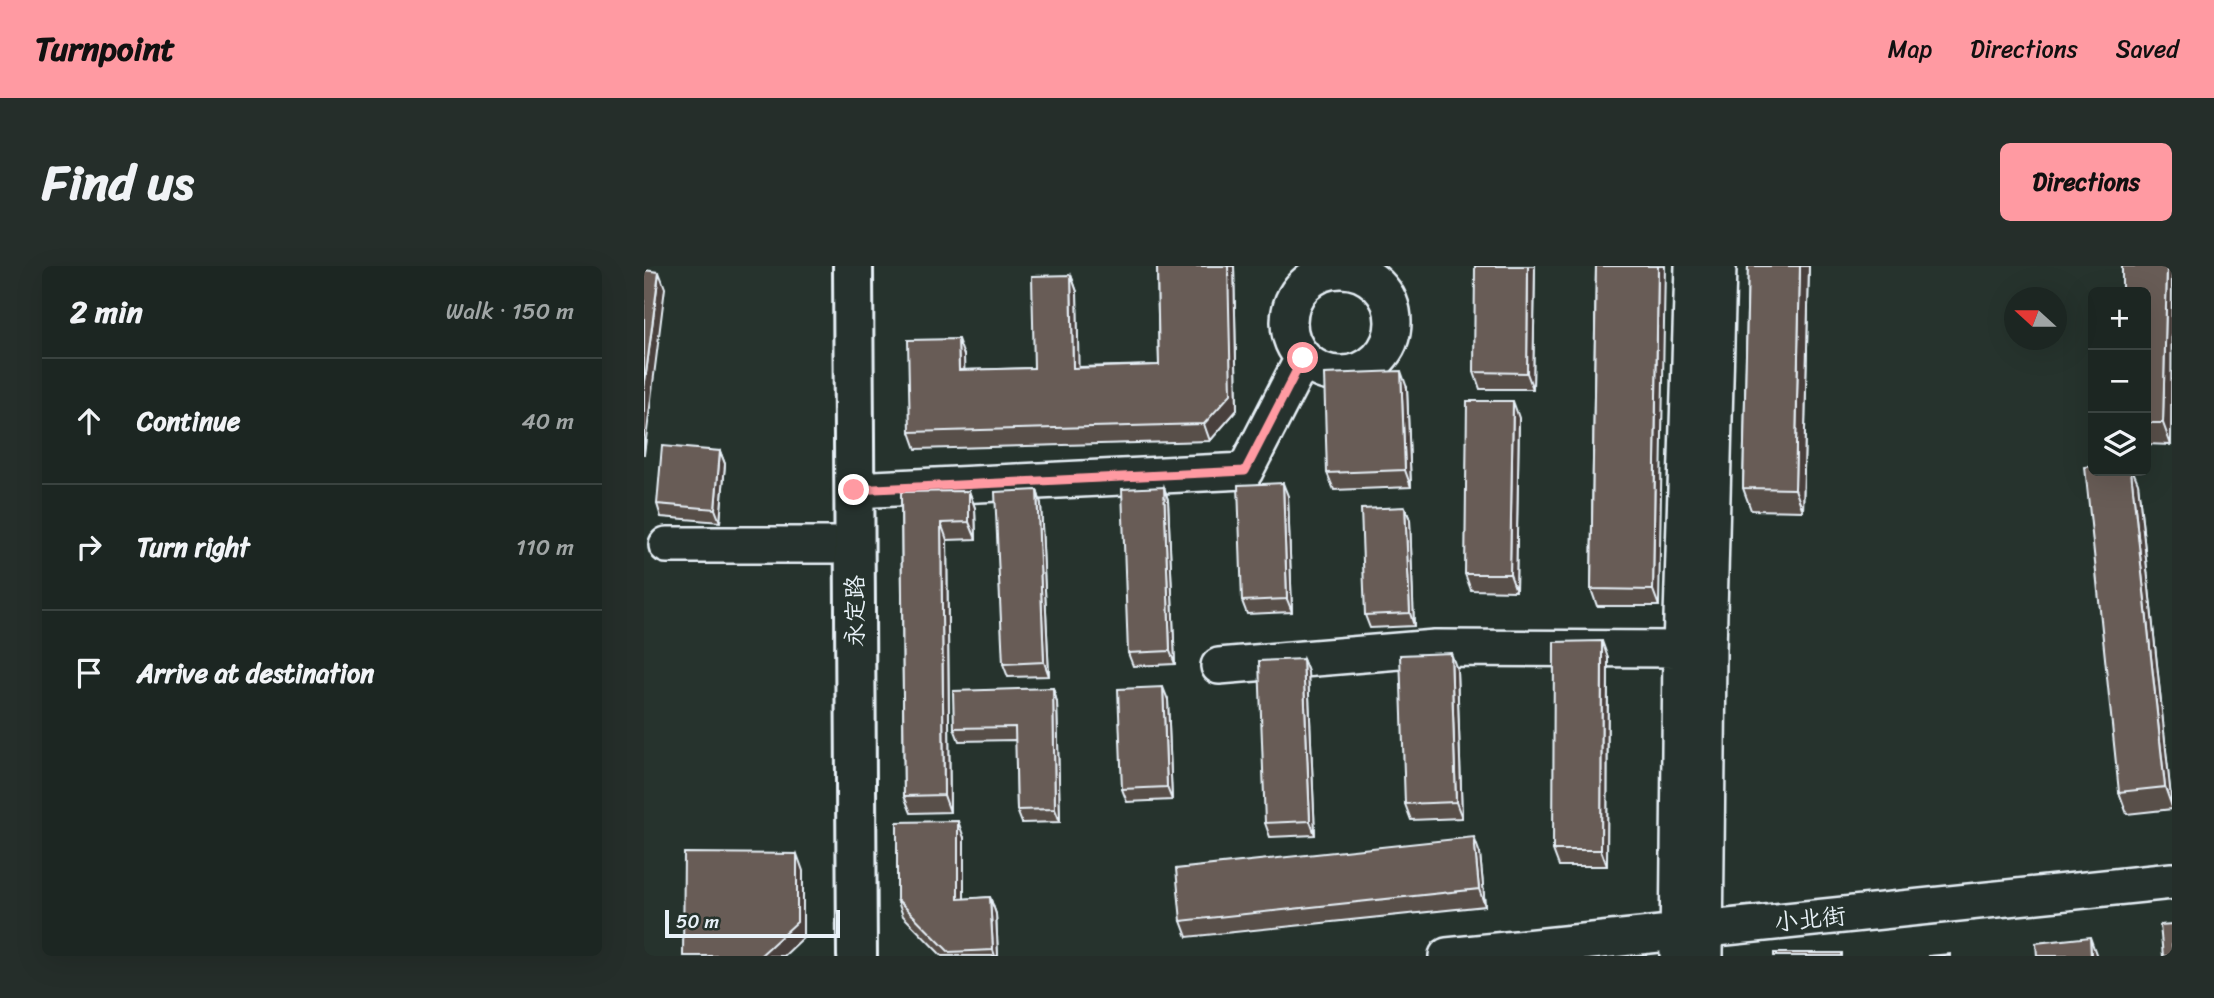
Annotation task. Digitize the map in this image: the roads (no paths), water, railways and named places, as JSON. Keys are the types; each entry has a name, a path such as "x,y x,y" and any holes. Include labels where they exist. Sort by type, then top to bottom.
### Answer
{"main road":[{"name":"永定路","path":"853,266 857,956"}],"street":[{"path":"1390,266 1393,323 1389,343 1377,359 1360,371 1340,374 1320,370 1303,358 1292,341 1288,321 1293,301 1305,284 1322,273 1342,269 1362,274 1379,285 1390,303"},
{"path":"1692,944 1681,649 1693,266"},
{"path":"1692,944 1708,651 1718,266"},
{"path":"854,490 1245,471 1303,358"},
{"path":"667,545 854,545"},
{"path":"1219,666 1435,649 1681,649"},
{"name":"小北街","path":"1447,956 1634,935 1692,944 2172,881"}]}
